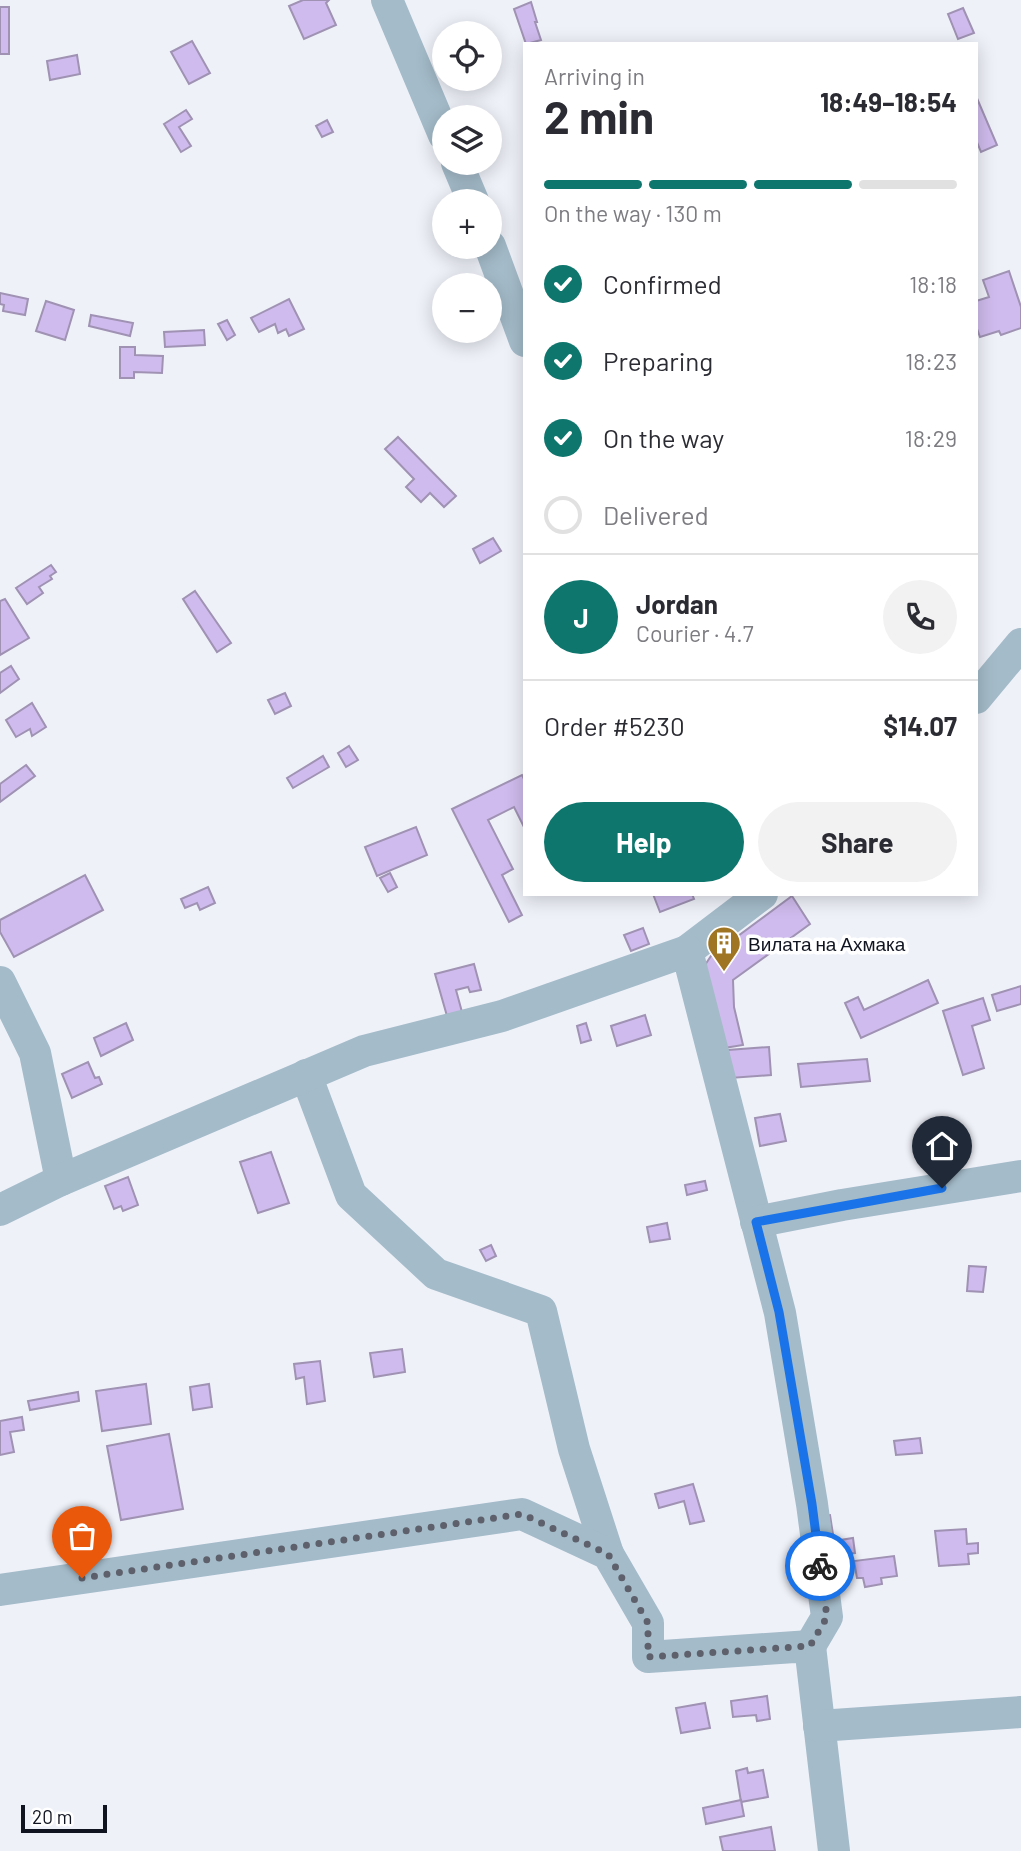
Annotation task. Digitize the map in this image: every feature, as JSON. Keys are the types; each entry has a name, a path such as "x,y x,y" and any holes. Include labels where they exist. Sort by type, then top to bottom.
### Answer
{"street":[{"path":"387,0 432,107"},
{"path":"495,259 523,336"},
{"path":"978,696 1021,644"},
{"path":"0,1210 61,1180 364,1051 502,1016 687,951 756,896"},
{"path":"687,951 779,1312 812,1504 827,1617 810,1646 834,1851"},
{"path":"0,982 35,1053 61,1180"},
{"path":"306,1075 351,1195 436,1274 541,1311 574,1449 608,1554 648,1623 648,1657 810,1646"},
{"path":"756,1222 1021,1176"},
{"path":"0,1590 522,1514 608,1554"},
{"path":"819,1726 1021,1712"}],"building":[{"path":"303,0 329,0 326,3 336,25 304,39 289,6"},
{"path":"531,2 541,40 525,42 514,9"},
{"path":"0,7 9,7 9,54 0,54"},
{"path":"963,8 974,33 958,39 948,14"},
{"path":"192,41 210,73 189,84 171,52"},
{"path":"77,55 80,74 50,80 47,61"},
{"path":"978,101 997,145 981,152 978,145"},
{"path":"186,110 192,119 179,127 191,146 181,152 164,124"},
{"path":"327,120 333,132 322,137 316,126"},
{"path":"1009,271 1021,307 1021,328 1001,335 999,331 980,337 978,300 989,297 983,280"},
{"path":"0,293 28,299 25,315 3,311"},
{"path":"289,299 304,329 289,336 286,329 278,333 275,324 259,332 251,318"},
{"path":"46,301 74,310 65,340 36,331"},
{"path":"91,315 133,323 130,336 89,326"},
{"path":"227,320 235,335 227,340 218,324"},
{"path":"204,330 205,345 165,347 164,332"},
{"path":"120,347 135,347 135,355 163,356 162,373 134,372 134,378 120,378"},
{"path":"398,437 456,496 444,507 430,493 421,502 406,487 414,479 385,449"},
{"path":"493,538 501,551 480,563 473,549"},
{"path":"51,565 56,572 50,576 52,579 39,587 43,593 27,604 16,588"},
{"path":"195,591 231,643 217,652 183,599"},
{"path":"5,599 29,638 0,655 0,601"},
{"path":"11,666 19,679 0,693 0,673"},
{"path":"285,693 291,706 275,714 268,700"},
{"path":"32,703 46,727 32,736 30,729 16,737 6,720"},
{"path":"349,746 358,760 346,767 338,753"},
{"path":"323,756 329,767 293,788 287,778"},
{"path":"26,765 35,776 0,802 0,784"},
{"path":"522,775 523,825 514,807 488,820 513,869 502,875 522,915 509,922 452,809"},
{"path":"416,827 427,855 377,876 365,847"},
{"path":"390,873 397,887 388,892 380,878"},
{"path":"85,875 103,910 14,957 0,932 0,920"},
{"path":"208,887 215,903 200,910 197,903 185,908 181,899"},
{"path":"654,896 693,896 694,899 660,912"},
{"name":"Вилата на Ахмака","path":"792,896 810,924 733,980 734,1007 743,1045 718,1049 705,965 711,956"},
{"path":"643,928 649,944 631,951 624,935"},
{"path":"474,964 481,990 470,992 468,987 456,990 462,1012 447,1016 435,974"},
{"path":"928,980 938,1003 861,1038 845,1003 858,997 864,1010"},
{"path":"1021,986 1021,1004 997,1011 992,995"},
{"path":"983,998 990,1020 972,1026 984,1068 963,1075 943,1011"},
{"path":"645,1015 651,1035 617,1046 611,1026"},
{"path":"126,1023 133,1040 101,1056 94,1038"},
{"path":"586,1023 591,1040 581,1043 577,1026"},
{"path":"769,1047 771,1075 730,1078 728,1050"},
{"path":"867,1059 870,1081 801,1087 798,1064"},
{"path":"88,1062 95,1078 99,1077 102,1084 72,1098 62,1074"},
{"path":"780,1114 786,1141 760,1146 755,1118"},
{"path":"271,1152 289,1203 258,1213 240,1162"},
{"path":"128,1177 138,1205 123,1211 121,1206 114,1209 105,1186"},
{"path":"705,1181 707,1190 687,1195 685,1185"},
{"path":"667,1223 670,1239 650,1242 647,1227"},
{"path":"491,1245 496,1256 486,1261 480,1250"},
{"path":"969,1266 986,1267 983,1292 967,1291"},
{"path":"402,1349 405,1372 374,1377 370,1353"},
{"path":"320,1361 325,1401 307,1404 304,1377 296,1379 294,1364"},
{"path":"146,1384 151,1424 102,1431 96,1391"},
{"path":"209,1384 212,1407 193,1410 190,1387"},
{"path":"78,1392 79,1401 30,1410 28,1401"},
{"path":"22,1417 24,1430 10,1432 14,1452 0,1455 0,1421"},
{"path":"169,1434 183,1509 121,1520 107,1446"},
{"path":"920,1438 922,1453 896,1455 894,1441"},
{"path":"693,1484 704,1521 690,1524 684,1501 659,1508 655,1494"},
{"path":"830,1515 834,1541 853,1538 855,1553 827,1559 822,1516"},
{"path":"966,1529 967,1544 978,1543 978,1553 968,1554 969,1564 939,1566 935,1531"},
{"path":"894,1556 897,1576 881,1578 882,1584 865,1587 863,1578 857,1578 854,1561"},
{"path":"767,1696 770,1719 757,1721 756,1715 733,1717 731,1701"},
{"path":"705,1703 710,1728 681,1733 676,1708"},
{"path":"747,1768 748,1773 763,1770 768,1797 741,1802 736,1771"},
{"path":"741,1800 744,1816 706,1824 703,1808"},
{"path":"771,1827 775,1851 723,1851 720,1837"}],"way so far":[{"path":"82,1578 522,1514 608,1554 648,1623 648,1657 810,1646 827,1617 820,1566"}],"place":[{"name":"Вилата на Ахмака","path":"724,973"}],"route":[{"path":"820,1566 779,1312 756,1222 942,1188"}]}
